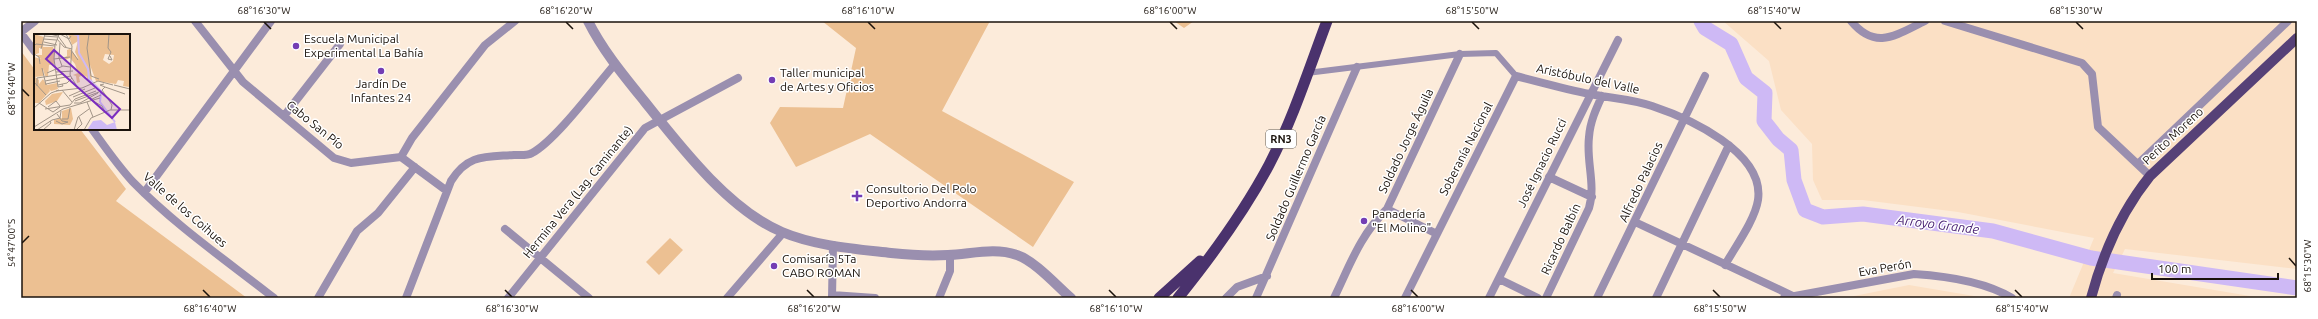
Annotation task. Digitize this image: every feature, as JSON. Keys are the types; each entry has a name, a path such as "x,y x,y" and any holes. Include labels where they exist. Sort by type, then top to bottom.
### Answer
{"highway":[{"name":"RN3","path":"1178,298 1215,247 1268,165 1307,73 1327,21"},
{"name":"RN3","path":"1159,298 1215,247"}],"main road":[{"name":"Perito Moreno","path":"2091,298 2108,246 2130,202 2150,176 2297,38"}],"street":[{"path":"34,51 21,32 35,21"},
{"name":"Cabo San Pío","path":"195,21 243,82 334,158 344,162 401,157"},
{"path":"144,193 271,21"},
{"path":"447,191 401,157 412,138 485,45 515,21"},
{"path":"588,21 597,39 615,64 683,150 722,188 764,223 783,232 833,246 890,253 950,255 1005,252 1019,255 1071,298"},
{"path":"1851,21 1865,34 1872,38 1884,39 1925,21"},
{"path":"1945,21 2082,63 2092,74 2098,128 2150,176"},
{"path":"2138,164 2288,21"},
{"name":"José Ignacio Rucci","path":"1489,298 1618,40"},
{"path":"284,116 340,44"},
{"path":"1307,73 1460,54 1496,53 1516,76"},
{"name":"Soldado Jorge Águila","path":"1334,298 1360,242 1368,230 1387,209 1460,54"},
{"path":"406,298 447,191 456,172 467,162 478,158 531,154 550,139 615,64"},
{"name":"Soldado Guillermo García","path":"1256,298 1267,276 1357,67"},
{"name":"Aristóbulo del Valle","path":"1516,76 1590,94 1647,104 1684,119 1729,145 1747,162 1753,173 1758,200 1752,216 1725,265"},
{"name":"Soberanía Nacional","path":"1405,298 1516,76"},
{"name":"Alfredo Palacios","path":"1597,298 1635,222 1704,76"},
{"name":"Hermina Vera (Lag. Caminante)","path":"508,298 645,128 658,119 724,88 738,78"},
{"name":"Ricardo Balbín","path":"1546,298 1589,208 1592,197 1589,138 1592,118 1602,96"},
{"name":"Valle de los Coihues","path":"93,130 122,169 144,193 206,245 274,298"},
{"path":"1656,298 1729,145"},
{"path":"318,298 357,231 378,213 415,167"},
{"path":"1549,176 1592,197"},
{"path":"1387,209 1437,234"},
{"path":"1635,222 1793,296"},
{"path":"505,229 589,298"},
{"path":"727,298 783,232"},
{"path":"833,246 832,296 875,298"},
{"path":"938,298 950,271 950,255"},
{"name":"Eva Perón","path":"1784,298 1914,274 1930,275 1984,286 2012,298"},
{"path":"1226,298 1237,287 1267,276"},
{"path":"1499,279 1538,298"}],"shaded area":[{"path":"822,21 990,21 942,111 1074,182 1033,247 870,134 796,167 770,123 780,107 843,108 856,48"},
{"path":"1174,21 1194,21 1184,28"},
{"path":"1723,21 2297,21 2297,269 2125,249 2113,273 2262,298 2069,298 2094,238 1958,212 1863,200 1822,200 1813,180 1812,144 1781,110 1769,61"},
{"path":"21,51 34,69 34,130 81,130 126,189 116,201 247,298 21,298"},
{"path":"670,238 683,250 659,275 646,262"},
{"path":"1909,285 1986,298 1844,298"}],"waterway":[{"name":"Arroyo Grande","path":"1701,21 1705,28 1731,44 1746,78 1765,93 1764,121 1778,139 1791,150 1794,180 1805,210 1823,217 1863,214 1993,231 2091,258 2297,288"}],"place":[{"name":"Escuela Municipal Experimental La Bahía","path":"296,46"},
{"name":"Jardín De Infantes 24","path":"381,71"},
{"name":"Taller municipal de Artes y Oficios","path":"772,80"},
{"name":"Consultorio Del Polo Deportivo Andorra","path":"857,196"},
{"name":"Panadería \"El Molino\"","path":"1364,221"},
{"name":"Comisaría 5Ta CABO ROMAN","path":"774,266"}]}
